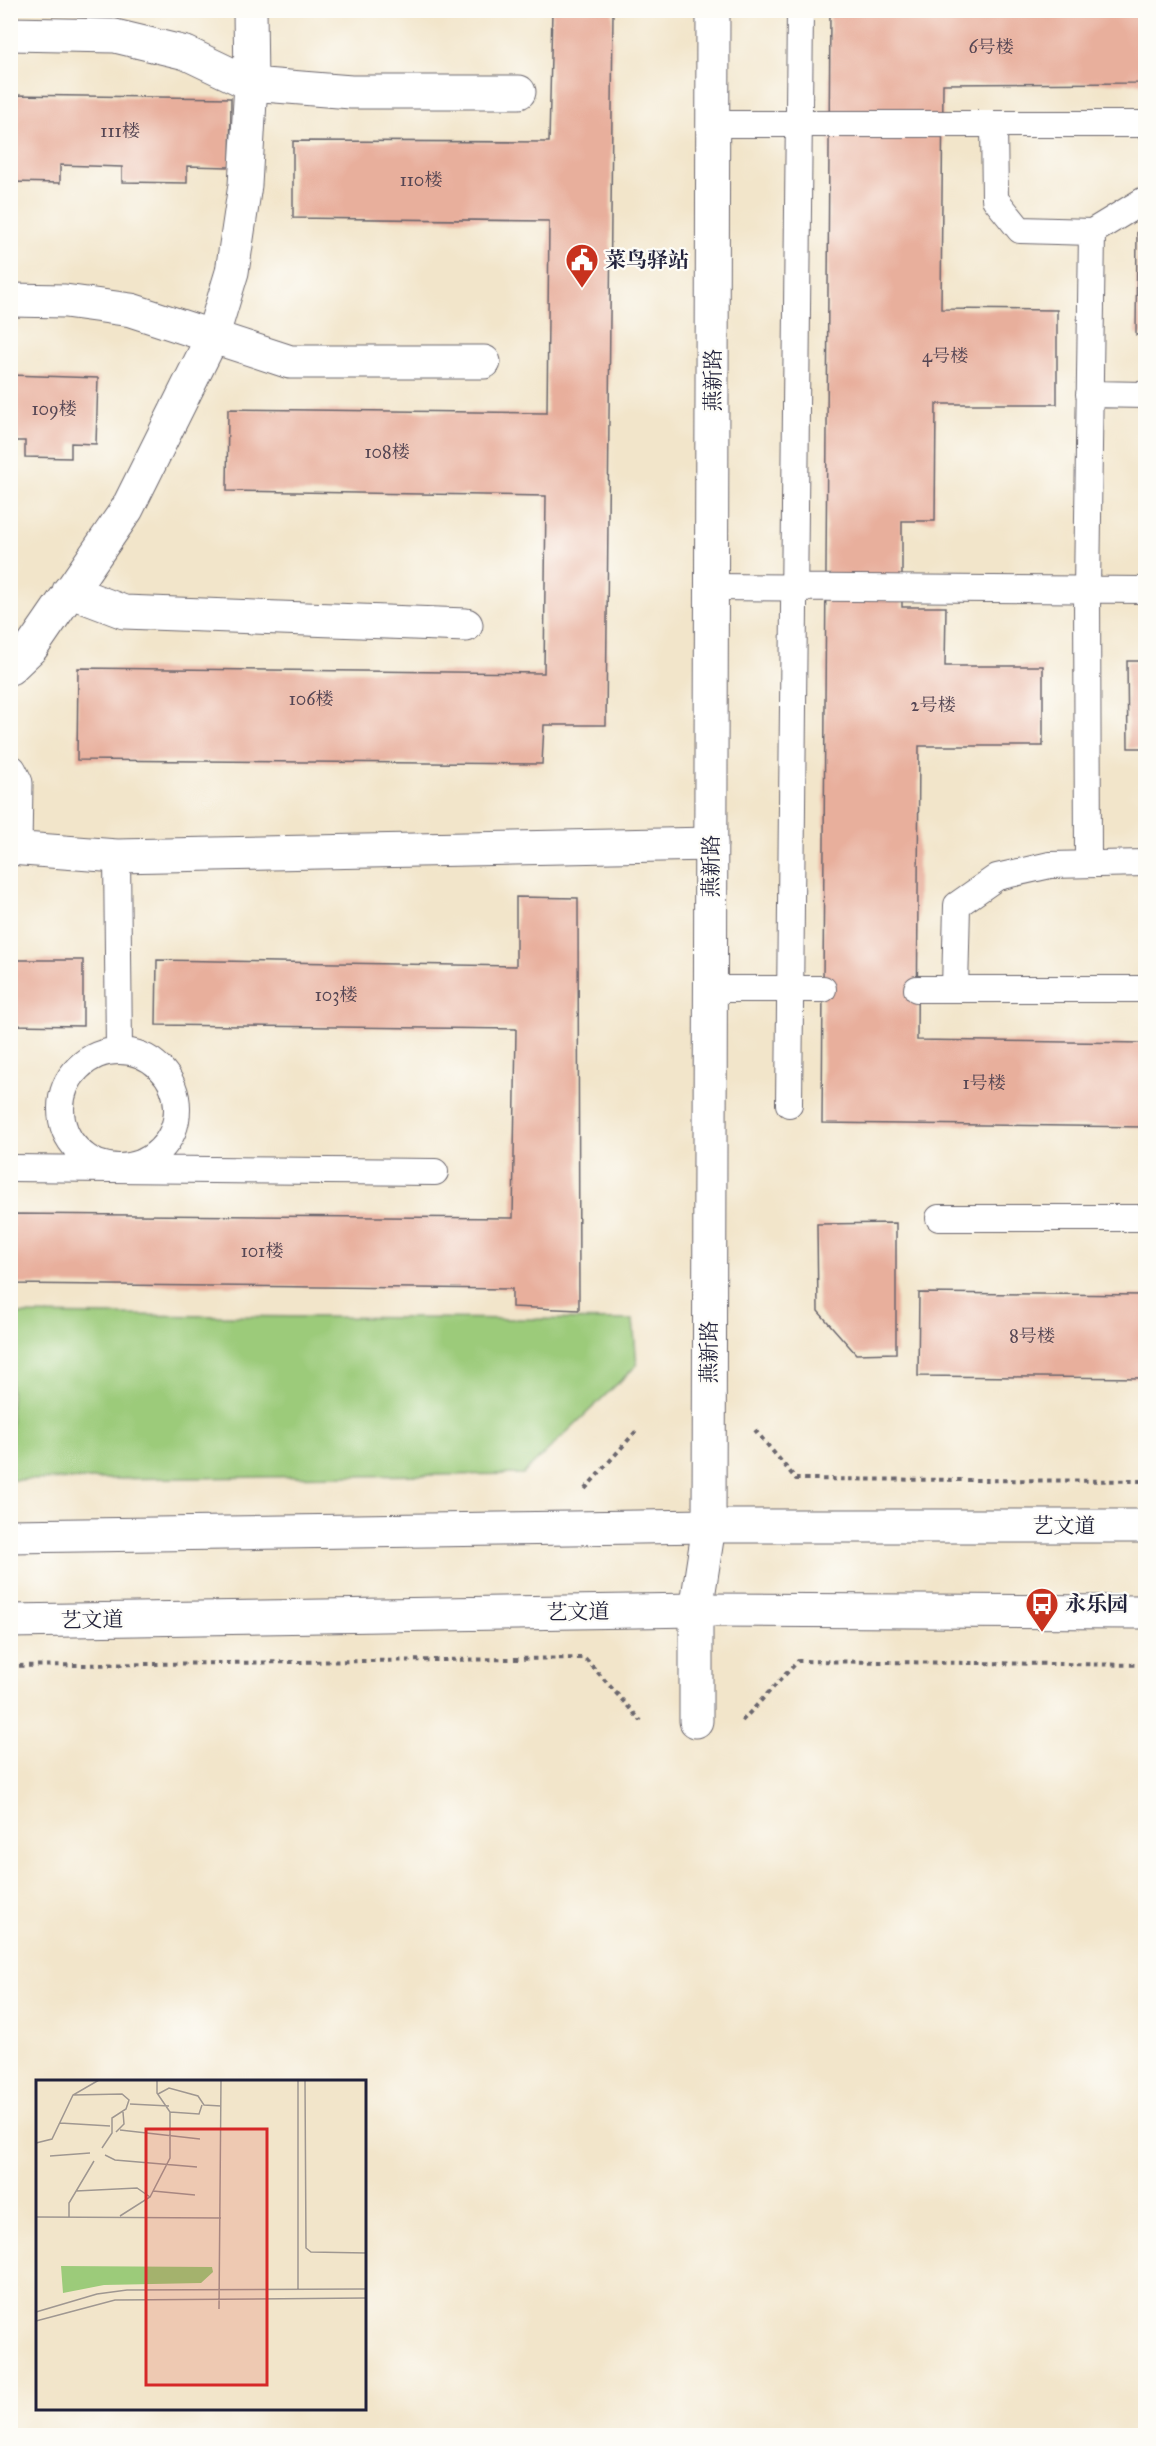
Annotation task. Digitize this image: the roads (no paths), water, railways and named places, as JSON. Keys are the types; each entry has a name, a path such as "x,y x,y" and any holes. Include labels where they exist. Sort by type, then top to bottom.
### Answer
{"street":[{"path":"18,648 69,591 128,509 212,338 232,272 242,207 250,84 250,10"},
{"name":"燕新路","path":"696,1721 696,1610 709,1526 713,10"},
{"path":"10,34 115,36 186,53 250,84 351,92 519,92"},
{"path":"10,300 65,301 131,309 212,338 290,362 484,362"},
{"path":"69,591 124,612 466,625"},
{"path":"10,771 16,783 13,848 117,856 711,844"},
{"name":"艺文道","path":"10,1536 709,1526 1146,1526"},
{"name":"艺文道","path":"10,1622 696,1610 1146,1612"}],"lane":[{"path":"789,1104 800,10"},
{"path":"713,124 1146,124"},
{"path":"994,124 995,199 1020,230 1092,232 1146,199"},
{"path":"1088,863 1087,589 1092,232"},
{"path":"1089,394 1146,394"},
{"path":"712,587 1146,590"},
{"path":"117,856 119,1050"},
{"path":"956,990 957,905 997,877 1050,865 1146,863"},
{"path":"710,990 823,989"},
{"path":"917,990 1146,990"},
{"path":"119,1050 138,1054 156,1063 169,1078 176,1097 177,1116 171,1135 159,1151 143,1163 125,1168 104,1166 86,1158 72,1145 63,1129 60,1111 62,1092 70,1075 84,1062 100,1053 119,1050"},
{"path":"10,1168 435,1172"},
{"path":"939,1218 1146,1218"}],"place":[{"name":"菜鸟驿站","path":"582,289"},
{"name":"永乐园","path":"1042,1633"}]}
